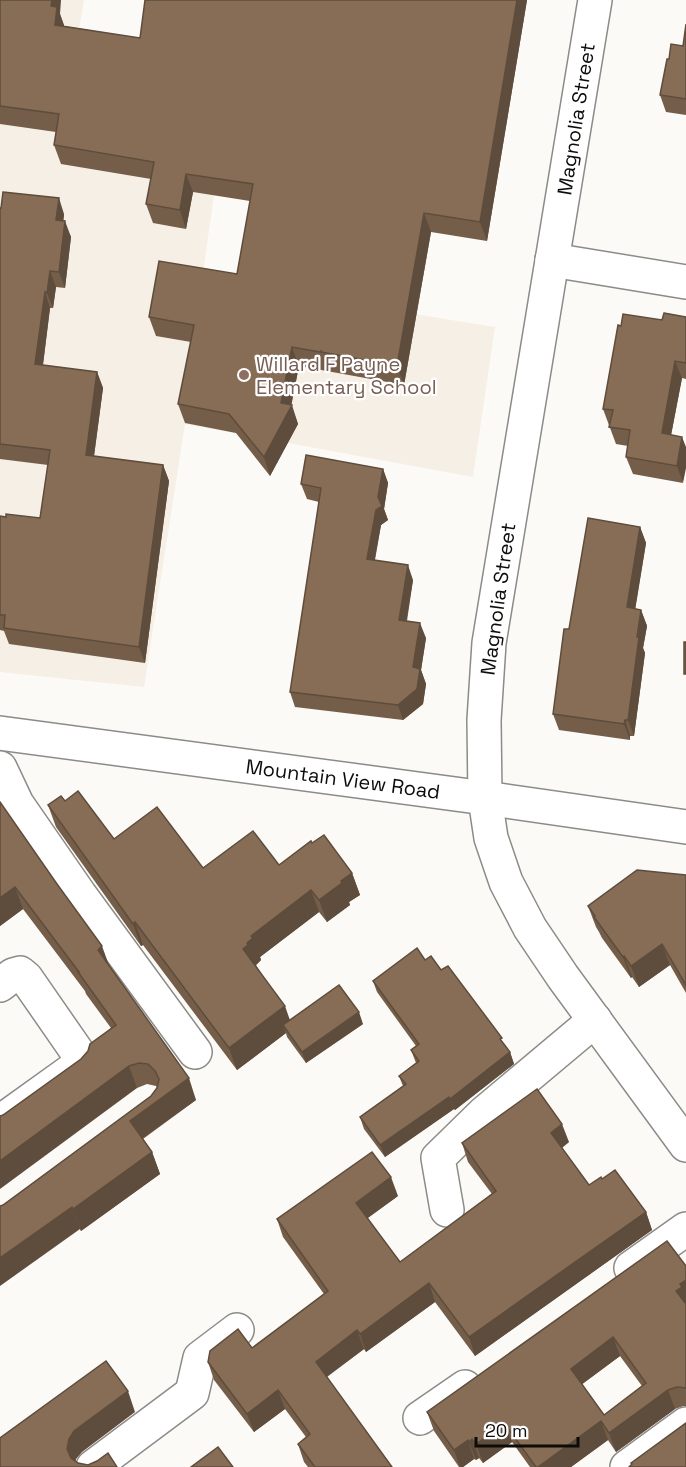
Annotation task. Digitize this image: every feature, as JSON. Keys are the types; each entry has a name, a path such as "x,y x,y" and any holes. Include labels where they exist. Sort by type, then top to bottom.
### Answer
{"street":[{"name":"Magnolia Street","path":"596,0 489,643 484,720 485,798 491,838 506,882 530,928 563,977 686,1145"},
{"path":"552,260 686,282"},
{"name":"Mountain View Road","path":"0,733 686,827"},
{"path":"0,768 16,804 195,1052"},
{"path":"0,985 13,975 20,973 26,978 78,1053 80,1060 78,1065 0,1122"},
{"path":"447,1210 438,1158 483,1114 595,1020"},
{"path":"609,1284 686,1229"},
{"path":"93,1467 192,1393 200,1358 237,1330"},
{"path":"420,1419 486,1371"},
{"path":"627,1467 686,1424"}],"shaded area":[{"name":"Willard F Payne Elementary School","path":"0,0 84,0 78,36 233,60 202,280 495,327 473,477 185,424 144,687 0,672"}],"building":[{"path":"0,0 52,0 51,6 57,7 55,25 140,38 145,0 517,0 480,222 424,213 397,366 292,347 281,403 292,405 264,457 229,414 178,404 194,325 149,317 159,261 237,274 253,184 186,174 180,210 146,204 154,162 54,145 59,114 0,106"},
{"path":"686,24 686,99 660,95 671,44 683,46"},
{"path":"3,192 59,198 56,220 65,221 59,272 50,271 35,364 97,372 86,455 163,465 139,647 4,628 5,615 0,615 0,516 6,517 6,514 40,518 50,450 0,444 0,208"},
{"path":"664,313 686,317 686,363 675,361 662,433 682,437 677,466 626,457 630,430 609,427 613,410 603,409 618,325 621,326 623,314 662,320"},
{"path":"306,455 383,469 378,497 382,506 376,510 367,559 408,565 399,620 420,623 413,667 420,669 417,689 398,705 290,692 321,488 301,484"},
{"path":"588,518 640,527 627,607 641,610 637,637 639,637 628,720 625,720 624,724 553,714 564,629 569,629"},
{"path":"684,642 686,642 686,674 684,674"},
{"path":"78,791 114,839 157,807 203,868 253,831 279,865 311,841 312,843 324,835 352,873 319,900 311,890 251,936 253,938 243,949 285,1006 229,1048 135,922 133,924 48,805 61,796 65,801"},
{"path":"0,802 102,946 98,950 189,1078 130,1121 152,1152 0,1258 0,1206 151,1096 157,1088 159,1079 148,1064 139,1063 129,1066 0,1161 0,1116 81,1059 88,1051 90,1044 116,1025 15,887 0,898"},
{"path":"637,870 686,875 686,985 662,944 631,966 588,906"},
{"path":"417,948 425,960 431,956 441,970 448,966 510,1052 450,1099 449,1097 380,1145 360,1117 406,1084 399,1076 419,1061 411,1050 419,1044 373,981"},
{"path":"339,985 359,1012 302,1052 283,1025"},
{"path":"537,1089 562,1124 551,1133 589,1185 615,1170 646,1212 469,1337 429,1283 360,1334 357,1330 316,1362 392,1467 315,1467 298,1444 310,1434 278,1390 247,1414 208,1362 210,1351 238,1329 252,1348 328,1291 277,1219 372,1152 391,1177 356,1203 400,1262 496,1191 462,1143"},
{"path":"667,1241 686,1266 686,1280 676,1291 686,1304 686,1388 677,1387 668,1390 609,1433 601,1421 536,1467 505,1424 476,1444 472,1439 469,1442 468,1440 454,1450 427,1412","holes":["613,1337 646,1383 604,1415 571,1369"]},
{"path":"106,1361 128,1391 74,1431 67,1449 71,1458 78,1463 88,1465 108,1453 117,1467 0,1467 0,1438"},
{"path":"686,1423 686,1467 629,1467 631,1463"},
{"path":"218,1447 233,1467 191,1467"}],"place":[{"name":"Willard F Payne Elementary School","path":"244,375"}]}
